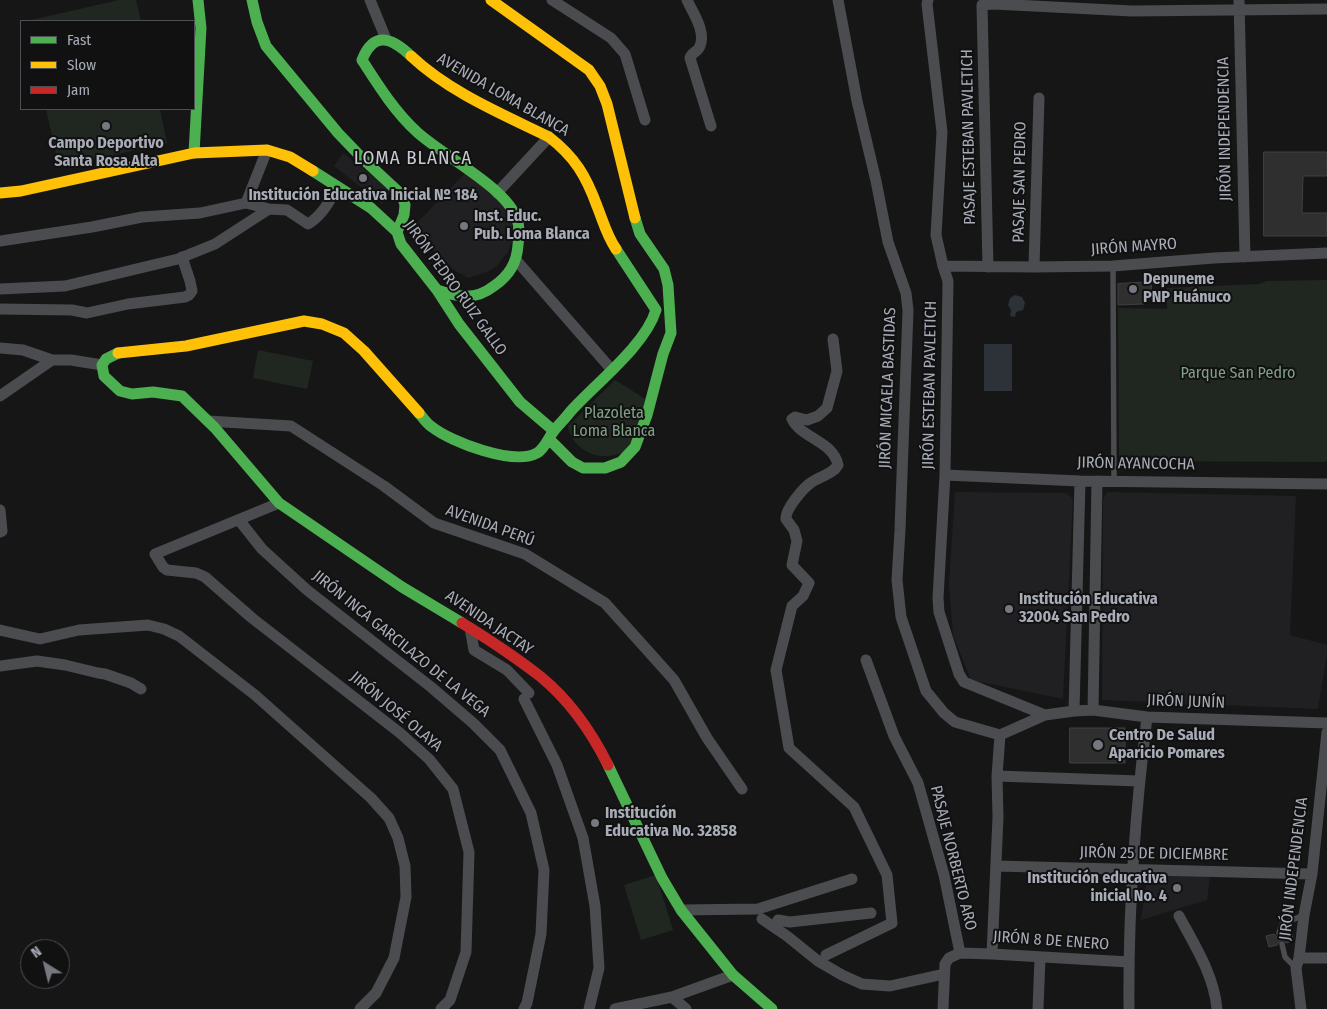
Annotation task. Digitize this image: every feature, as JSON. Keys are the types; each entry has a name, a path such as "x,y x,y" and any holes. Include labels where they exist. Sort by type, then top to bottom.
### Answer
{"street":[{"path":"194,153 201,28 198,0"},
{"path":"252,0 257,22 266,46 338,133 402,195 405,206 404,214 397,232"},
{"path":"370,0 386,40 378,41 370,46 362,60 376,81 407,121 426,139 463,165 497,193 517,217 519,232 516,260 506,275 492,289 476,296 461,297 437,290"},
{"name":"JIRÓN PEDRO RUIZ GALLO","path":"0,193 21,191 194,153 267,150 290,157 371,208 397,232 401,244 437,290 459,324 520,402 552,435 572,462 583,468 605,468 621,462 635,447 647,415 663,354 671,333 668,285 664,270 640,234 631,205 607,104 600,86 589,70 491,0"},
{"path":"552,0 601,30 625,54 645,120"},
{"path":"687,0 698,21 701,39 698,50 690,58 712,126"},
{"name":"JIRÓN MICAELA BASTIDAS","path":"838,0 856,101 876,180 888,242 906,293 908,310 897,580 901,617 926,691 944,713 955,722 1000,735"},
{"name":"JIRÓN ESTEBAN PAVLETICH","path":"928,0 942,132 936,235 948,281 945,474 938,598 939,612 959,674 964,682 1045,715"},
{"path":"994,2 1132,11 1239,4 1327,9"},
{"name":"PASAJE ESTEBAN PAVLETICH","path":"988,267 982,5 994,2"},
{"name":"JIRÓN INDEPENDENCIA","path":"1239,4 1244,258"},
{"name":"AVENIDA LOMA BLANCA","path":"102,365 106,359 118,353 186,346 304,321 313,322 344,333 364,350 431,427 482,451 518,457 536,454 542,449 579,402 612,370 652,323 656,310 608,236 595,198 583,172 563,146 460,91 423,67 396,45 386,40"},
{"name":"PASAJE SAN PEDRO","path":"1034,268 1039,98"},
{"path":"497,193 549,137"},
{"path":"246,203 267,150"},
{"path":"0,241 92,227 142,217 200,213 246,203 269,209 287,210 308,224 323,211 338,187"},
{"path":"0,289 65,286 182,257 215,244 269,209"},
{"name":"JIRÓN MAYRO","path":"943,266 1034,268 1113,266 1214,258 1327,253"},
{"path":"0,309 72,310 88,313 128,304 185,297 192,291 182,257"},
{"path":"516,260 612,370"},
{"path":"826,955 892,923 887,876 854,807 789,748 776,670 792,606 808,590 809,583 792,565 797,541 794,530 786,519 787,510 811,482 836,470 838,465 835,457 827,448 796,425 792,419 795,417 807,420 818,416 826,408 837,371 833,338"},
{"path":"0,348 23,350 52,360 71,360 102,365"},
{"path":"0,396 52,360"},
{"name":"AVENIDA JACTAY","path":"102,365 104,376 120,391 132,394 153,392 182,396 238,454 279,503 394,582 470,628 542,678 569,705 600,749 644,836 662,878 681,910 733,975 772,1009"},
{"name":"AVENIDA PERÚ","path":"208,421 291,426 384,486 434,523 525,554 605,603 674,680 707,738 742,789"},
{"name":"JIRÓN AYANCOCHA","path":"945,474 1097,481 1327,484"},
{"path":"1074,711 1080,480"},
{"path":"1094,710 1097,481"},
{"path":"239,520 279,503"},
{"path":"0,510 1,532"},
{"name":"JIRÓN JOSÉ OLAYA","path":"239,520 155,554 167,570 196,573 205,578 252,618 400,733 429,759 453,789 470,852 466,952 450,1000 441,1009"},
{"name":"JIRÓN INCA GARCILAZO DE LA VEGA","path":"239,520 262,549 308,590 431,687 474,723 500,750 531,813 544,870 541,934 528,1003 524,1009"},
{"path":"0,630 40,639 79,630 148,625 180,636 255,695 371,798 389,818 398,838 405,866 406,897 394,958 376,992 360,1009"},
{"path":"470,628 474,650 507,670 526,696 557,766 583,838 595,906 598,968 589,1009"},
{"name":"PASAJE NORBERTO ARO","path":"866,660 894,736 918,784 944,875 960,953"},
{"path":"0,666 37,661 65,665 98,674 105,674 132,683 141,689"},
{"name":"JIRÓN JUNÍN","path":"1045,715 1094,710 1147,717 1327,723"},
{"path":"992,954 998,817 997,776 1000,735 1045,715"},
{"path":"1129,1009 1129,962 1139,781 1147,717"},
{"name":"JIRÓN INDEPENDENCIA","path":"1301,1009 1298,963 1304,915 1312,874 1327,732"},
{"path":"997,776 1139,781"},
{"name":"JIRÓN 25 DE DICIEMBRE","path":"996,866 1312,874"},
{"path":"681,910 758,909 852,879"},
{"path":"778,920 790,922 871,913"},
{"path":"1179,916 1208,972 1216,994 1217,1009"},
{"path":"762,919 818,961 862,984 890,986 945,969"},
{"path":"943,1009 945,969 950,958 960,953"},
{"name":"JIRÓN 8 DE ENERO","path":"960,953 1129,962"},
{"path":"1038,1009 1040,958"},
{"path":"1298,963 1327,958"},
{"path":"615,1009 672,998 733,975"},
{"path":"672,998 686,1009"}],"lane":[{"path":"1113,266 1114,480"},
{"path":"1279,932 1282,924 1304,915"},
{"path":"1282,944 1285,957 1298,963"}],"shaded area":[{"name":"Institución Educativa Inicial Nº 184","path":"343,153 392,191 382,204 334,166"},
{"name":"Inst. Educ. Pub. Loma Blanca","path":"465,173 512,205 512,242 507,253 497,266 487,272 468,278 454,270 411,229"},
{"path":"1015,295 1022,297 1025,303 1023,310 1016,312 1015,317 1010,316 1011,310 1008,305 1010,298"},
{"path":"984,344 1012,344 1012,391 984,391"},
{"name":"Institución Educativa 32004 San Pedro","path":"955,492 1067,493 1073,499 1063,699 971,680 953,635 949,583"},
{"path":"1107,492 1296,496 1290,635 1327,645 1318,709 1102,700 1103,500"},
{"name":"Institución educativa inicial No. 4","path":"1148,872 1210,876 1207,900 1141,920"}],"green space":[{"path":"119,0 136,0 141,20 31,20"},
{"name":"Campo Deportivo Santa Rosa Alta","path":"46,110 160,110 167,143 59,167"},
{"name":"Parque San Pedro","path":"1327,280 1327,461 1119,461 1118,308 1167,309 1167,288 1259,284 1267,281"},
{"path":"258,350 313,361 307,389 253,378"},
{"name":"Plazoleta Loma Blanca","path":"615,380 655,405 625,452 599,456 581,448 572,438 568,426"},
{"path":"656,875 673,930 641,940 624,885"}],"building":[{"path":"1264,152 1327,152 1327,176 1303,176 1302,213 1327,213 1327,236 1264,236"},
{"name":"Depuneme PNP Huánuco","path":"1151,282 1152,295 1144,295 1144,304 1118,305 1118,284"},
{"name":"Centro De Salud Aparicio Pomares","path":"1070,728 1125,728 1125,763 1070,763"},
{"path":"1291,929 1293,941 1286,943 1284,940 1280,940 1277,945 1269,947 1266,936 1274,934 1280,937 1285,931"}],"traffic: fast":[{"path":"194,153 201,28 198,0"},
{"path":"252,0 257,22 266,46 338,133 402,195 405,205 404,215 397,232"},
{"path":"411,56 397,45 384,40 372,44 362,60 401,116 428,141 473,172 500,195 511,207 519,225 516,258 508,273 499,282 487,291 473,296 459,296 437,290"},
{"path":"313,171 371,208 397,232 401,244 437,290 459,324 520,402 554,431"},
{"path":"549,439 572,462 583,468 605,468 621,462 635,447 647,415 663,354 671,333 668,285 664,269 640,234 635,218"},
{"path":"419,413 428,424 441,433 483,451 514,457 537,453 570,412 619,364 642,337 656,310 616,249"},
{"path":"118,353 106,359 102,365 104,376 120,391 132,394 153,392 182,396 215,428 279,503 402,587 462,623"},
{"path":"608,765 662,878 681,910 733,975 772,1009"}],"traffic: slow":[{"path":"491,0 589,70 600,86 607,104 635,218"},
{"path":"411,56 442,81 495,111 549,137 558,144 573,160 584,176 616,249"},
{"path":"0,193 21,191 194,153 267,150 290,157 313,171"},
{"path":"118,353 186,346 304,321 322,324 344,333 364,351 419,413"}],"traffic: jam":[{"path":"462,623 513,656 551,686 579,718 595,741 608,765"}],"place":[{"name":"Campo Deportivo Santa Rosa Alta","path":"106,126"},
{"name":"Institución Educativa Inicial Nº 184","path":"363,178"},
{"name":"Inst. Educ. Pub. Loma Blanca","path":"464,226"},
{"name":"Depuneme PNP Huánuco","path":"1133,289"},
{"name":"Institución Educativa 32004 San Pedro","path":"1009,609"},
{"name":"Centro De Salud Aparicio Pomares","path":"1098,745"},
{"name":"Institución Educativa No. 32858","path":"595,823"},
{"name":"Institución educativa inicial No. 4","path":"1177,888"}],"district":[{"name":"LOMA BLANCA","path":"413,159"}]}
